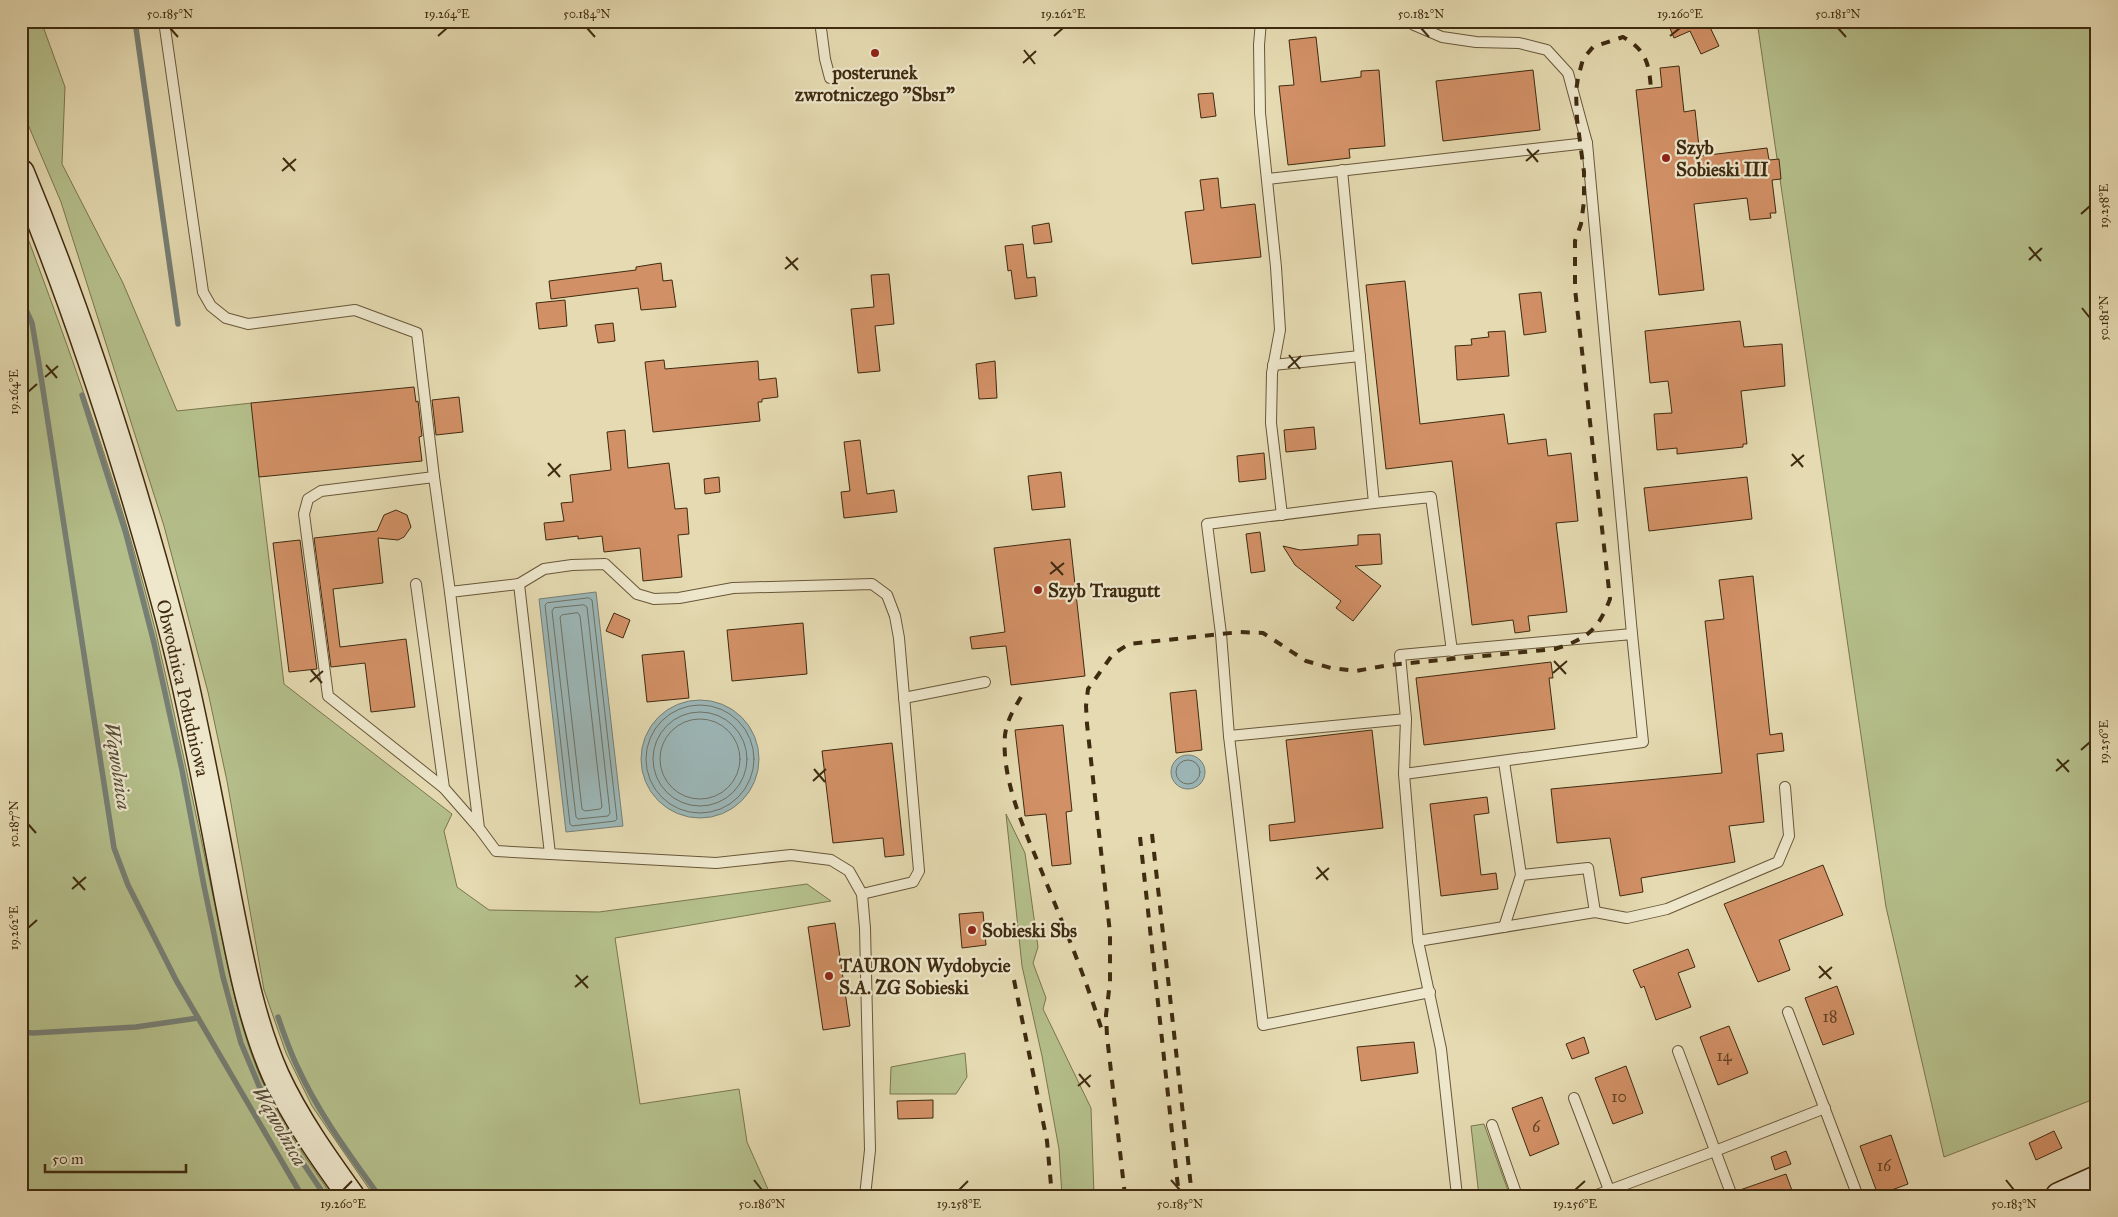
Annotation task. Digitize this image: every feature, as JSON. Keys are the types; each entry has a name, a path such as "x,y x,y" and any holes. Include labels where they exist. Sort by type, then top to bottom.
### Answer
{"main road":[{"name":"Obwodnica Południowa","path":"21,173 44,228 75,313 112,423 145,531 182,672 242,968 257,1024 276,1075 296,1114 351,1196"},
{"path":"2059,1196 2097,1179"}],"lane":[{"path":"164,21 203,292 211,306 226,318 248,324 354,310 418,333 434,477 479,828"},
{"path":"820,21 824,59 830,78"},
{"path":"1261,21 1258,45 1260,113 1268,179 1280,330 1274,366 1271,424 1282,515"},
{"path":"1404,774 1643,742 1587,143 1568,73 1547,50 1519,43 1476,42 1442,37 1409,21"},
{"path":"1268,179 1587,143"},
{"path":"1342,170 1374,504"},
{"path":"1274,366 1360,356"},
{"path":"434,477 321,491 308,499 304,514 328,696 444,788 479,828 496,851 716,862 791,855 830,860 849,871 862,894 865,928 870,1150 865,1196"},
{"path":"1430,992 1263,1025 1229,736 1221,634 1207,524 1432,497 1452,651"},
{"path":"450,592 519,584 544,569 572,565 605,564 637,594 654,600 679,598 733,588 872,584 887,595 895,616 899,638 919,871 913,882 862,894"},
{"path":"416,584 444,788"},
{"path":"519,584 550,854"},
{"path":"1456,1196 1441,1049 1418,941 1404,774 1406,719 1400,656 1632,634"},
{"path":"904,698 985,682"},
{"path":"1229,736 1406,719"},
{"path":"1504,762 1521,875 1504,927"},
{"path":"1418,941 1594,912 1627,918 1667,909 1778,862 1789,836 1785,787"},
{"path":"1521,875 1588,868 1594,912"},
{"path":"1788,1012 1856,1194"},
{"path":"1678,1051 1732,1196"},
{"path":"1574,1098 1610,1193"},
{"path":"1594,1196 1610,1193 1824,1108"},
{"path":"1492,1126 1517,1196"}],"green space":[{"path":"21,21 41,21 65,87 62,164 123,283 177,411 252,403 284,684 452,814 444,831 457,887 489,910 599,912 807,884 831,901 615,938 640,1104 739,1089 747,1142 771,1196 374,1196 312,1106 286,1053 264,990 227,781 208,692 164,526 61,202 21,108"},
{"path":"1757,21 2097,21 2097,1098 1944,1157 1886,907"},
{"path":"21,220 59,322 94,425 142,580 156,633 227,963 245,1035 262,1081 277,1111 332,1196 21,1196"},
{"path":"1006,814 1025,853 1038,947 1033,963 1046,998 1043,1009 1091,1108 1094,1196 1062,1196 1059,1149 1042,1056 1022,966"},
{"path":"965,1053 967,1077 956,1094 890,1094 891,1067"},
{"path":"1484,1124 1510,1196 1479,1196 1471,1126"}],"water":[{"path":"596,592 623,826 566,832 539,599"},
{"path":"700,700 722,705 733,710 749,726 754,737 759,759 754,781 749,792 733,808 722,813 700,818 678,813 667,808 651,792 646,781 641,759 646,737 651,726 667,710 678,705"},
{"path":"1188,755 1195,756 1200,760 1204,765 1204,779 1200,784 1195,788 1188,789 1181,788 1176,784 1172,779 1171,772 1172,765 1176,760 1181,756"}],"building":[{"path":"1667,21 1711,21 1708,23 1719,46 1701,54 1690,31 1674,38"},
{"path":"1316,37 1321,82 1361,77 1361,71 1379,70 1385,146 1349,149 1350,158 1288,165 1279,86 1294,85 1289,40"},
{"name":"Szyb Sobieski III","path":"1679,66 1684,112 1695,110 1700,156 1767,148 1769,160 1779,159 1781,179 1772,180 1776,213 1770,213 1771,218 1750,220 1747,198 1694,204 1704,290 1659,295 1636,90 1662,87 1660,68"},
{"path":"1533,70 1540,130 1443,141 1436,81"},
{"path":"1213,93 1216,116 1201,118 1198,94"},
{"path":"1218,178 1221,208 1255,204 1261,257 1192,264 1185,212 1204,210 1200,180"},
{"path":"1049,223 1052,242 1034,244 1032,226"},
{"path":"1023,244 1027,278 1035,277 1037,296 1015,299 1011,270 1008,271 1005,246"},
{"path":"661,263 663,281 672,280 676,307 641,310 638,288 551,299 549,281 636,270 636,267"},
{"path":"889,274 894,324 875,326 880,371 858,373 851,309 874,307 871,275"},
{"path":"1405,281 1420,424 1504,414 1508,444 1546,439 1548,456 1571,453 1578,521 1556,523 1567,612 1528,616 1530,631 1515,633 1513,620 1472,625 1452,461 1386,469 1366,285"},
{"path":"1541,292 1546,332 1524,335 1519,294"},
{"path":"565,300 567,326 539,329 536,303"},
{"path":"1740,321 1744,347 1782,344 1785,386 1741,391 1747,444 1743,444 1743,447 1677,454 1677,448 1657,450 1654,414 1672,413 1668,381 1650,383 1645,331"},
{"path":"613,323 615,341 598,343 595,325"},
{"path":"1505,331 1509,376 1457,380 1455,346 1472,345 1471,339 1489,337 1488,332"},
{"path":"664,360 665,369 758,361 759,380 776,378 778,397 762,399 762,402 758,402 760,421 653,432 645,362"},
{"path":"995,361 997,398 979,399 976,364"},
{"path":"414,387 416,402 418,401 422,436 419,437 422,461 259,477 251,403"},
{"path":"459,397 463,432 436,435 432,400"},
{"path":"1314,427 1316,449 1286,452 1284,430"},
{"path":"625,430 628,468 669,463 675,509 687,508 689,534 678,535 682,577 643,581 640,548 604,552 602,536 578,539 578,536 546,540 544,523 564,521 561,503 573,502 570,475 611,470 607,432"},
{"path":"860,440 867,494 894,490 897,512 844,518 841,492 850,491 844,442"},
{"path":"1264,453 1266,479 1239,482 1237,456"},
{"path":"1061,472 1065,507 1032,510 1028,476"},
{"path":"719,477 720,492 705,494 704,479"},
{"path":"1747,477 1752,519 1649,531 1644,488"},
{"path":"396,510 407,515 411,527 404,537 398,540 378,538 383,583 333,589 340,647 406,639 415,707 371,712 365,663 331,667 314,538 377,531 384,515"},
{"path":"1260,532 1265,571 1251,573 1246,534"},
{"path":"1380,534 1382,564 1355,566 1381,586 1353,621 1336,608 1341,601 1295,565 1283,546 1300,550 1358,545 1358,535"},
{"name":"Szyb Traugutt","path":"1070,539 1085,676 1011,685 1006,646 972,649 970,637 1005,632 994,548"},
{"path":"300,540 317,669 289,672 273,543"},
{"path":"1753,576 1770,735 1782,733 1784,751 1757,754 1764,822 1729,826 1735,862 1641,878 1643,892 1620,896 1610,838 1557,843 1551,789 1722,773 1705,621 1724,619 1719,580"},
{"path":"614,613 630,620 623,638 606,631"},
{"path":"803,623 807,674 732,681 727,630"},
{"path":"684,651 689,698 647,702 642,655"},
{"path":"1551,662 1553,678 1549,678 1555,729 1424,745 1416,678"},
{"path":"1196,690 1202,750 1176,753 1170,693"},
{"path":"1063,725 1072,811 1066,812 1071,864 1052,866 1046,814 1025,816 1015,730"},
{"path":"1372,730 1383,828 1270,841 1269,825 1295,822 1286,740"},
{"path":"892,743 904,855 885,857 883,838 833,843 822,751"},
{"path":"1487,797 1489,813 1474,815 1481,875 1496,873 1498,889 1441,896 1430,804"},
{"path":"1823,865 1843,915 1779,940 1790,970 1758,982 1724,904"},
{"name":"Sobieski Sbs","path":"983,912 986,945 962,948 959,914"},
{"name":"TAURON Wydobycie S.A. ZG Sobieski","path":"835,923 850,1026 823,1030 808,927"},
{"path":"1688,949 1695,967 1678,973 1691,1007 1656,1020 1644,986 1641,988 1633,970"},
{"path":"1837,986 1854,1034 1823,1045 1805,998"},
{"path":"1729,1026 1748,1073 1718,1085 1700,1037"},
{"path":"1584,1037 1589,1053 1572,1059 1566,1044"},
{"path":"1414,1042 1418,1073 1361,1081 1357,1047"},
{"path":"1626,1066 1643,1113 1613,1124 1595,1078"},
{"path":"1542,1097 1559,1144 1530,1156 1512,1108"},
{"path":"933,1100 933,1118 898,1119 897,1101"},
{"path":"2054,1131 2062,1148 2036,1160 2029,1143"},
{"path":"1891,1135 1908,1184 1878,1195 1860,1146"},
{"path":"1786,1151 1791,1164 1775,1170 1771,1157"},
{"path":"1786,1174 1794,1196 1739,1196 1737,1191"}],"waterway":[{"path":"135,21 178,324"},
{"name":"Wąwolnica","path":"21,299 32,323 39,364 114,848 128,885 176,980 302,1196"},
{"path":"82,395 126,534 154,643 182,770 223,977 241,1043 262,1093 291,1145 325,1196"},
{"path":"278,1017 295,1062 315,1102 379,1196"},
{"path":"21,1032 33,1033 136,1027 198,1018"}],"railway":[{"path":"1125,1196 1107,1036 1106,1015 1110,982 1110,933 1087,724 1086,706 1088,689 1113,654 1129,644 1240,632 1263,633 1306,661 1331,668 1356,671 1389,665 1555,649 1583,637 1596,626 1606,610 1610,599 1575,289 1575,241 1581,224 1584,201 1584,172 1577,119 1576,91 1583,59 1593,47 1623,37 1637,47 1645,58 1651,89"},
{"path":"1021,697 1013,710 1005,735 1005,753 1011,790 1023,826 1083,975 1103,1034"},
{"path":"1152,834 1192,1196"},
{"path":"1140,837 1179,1196"},
{"path":"1014,980 1047,1141 1052,1196"}],"place":[{"name":"posterunek zwrotniczego \"Sbs1\"","path":"875,53"},
{"name":"Szyb Sobieski III","path":"1666,158"},
{"name":"Szyb Traugutt","path":"1038,590"},
{"name":"Sobieski Sbs","path":"972,930"},
{"name":"TAURON Wydobycie S.A. ZG Sobieski","path":"829,976"}]}
